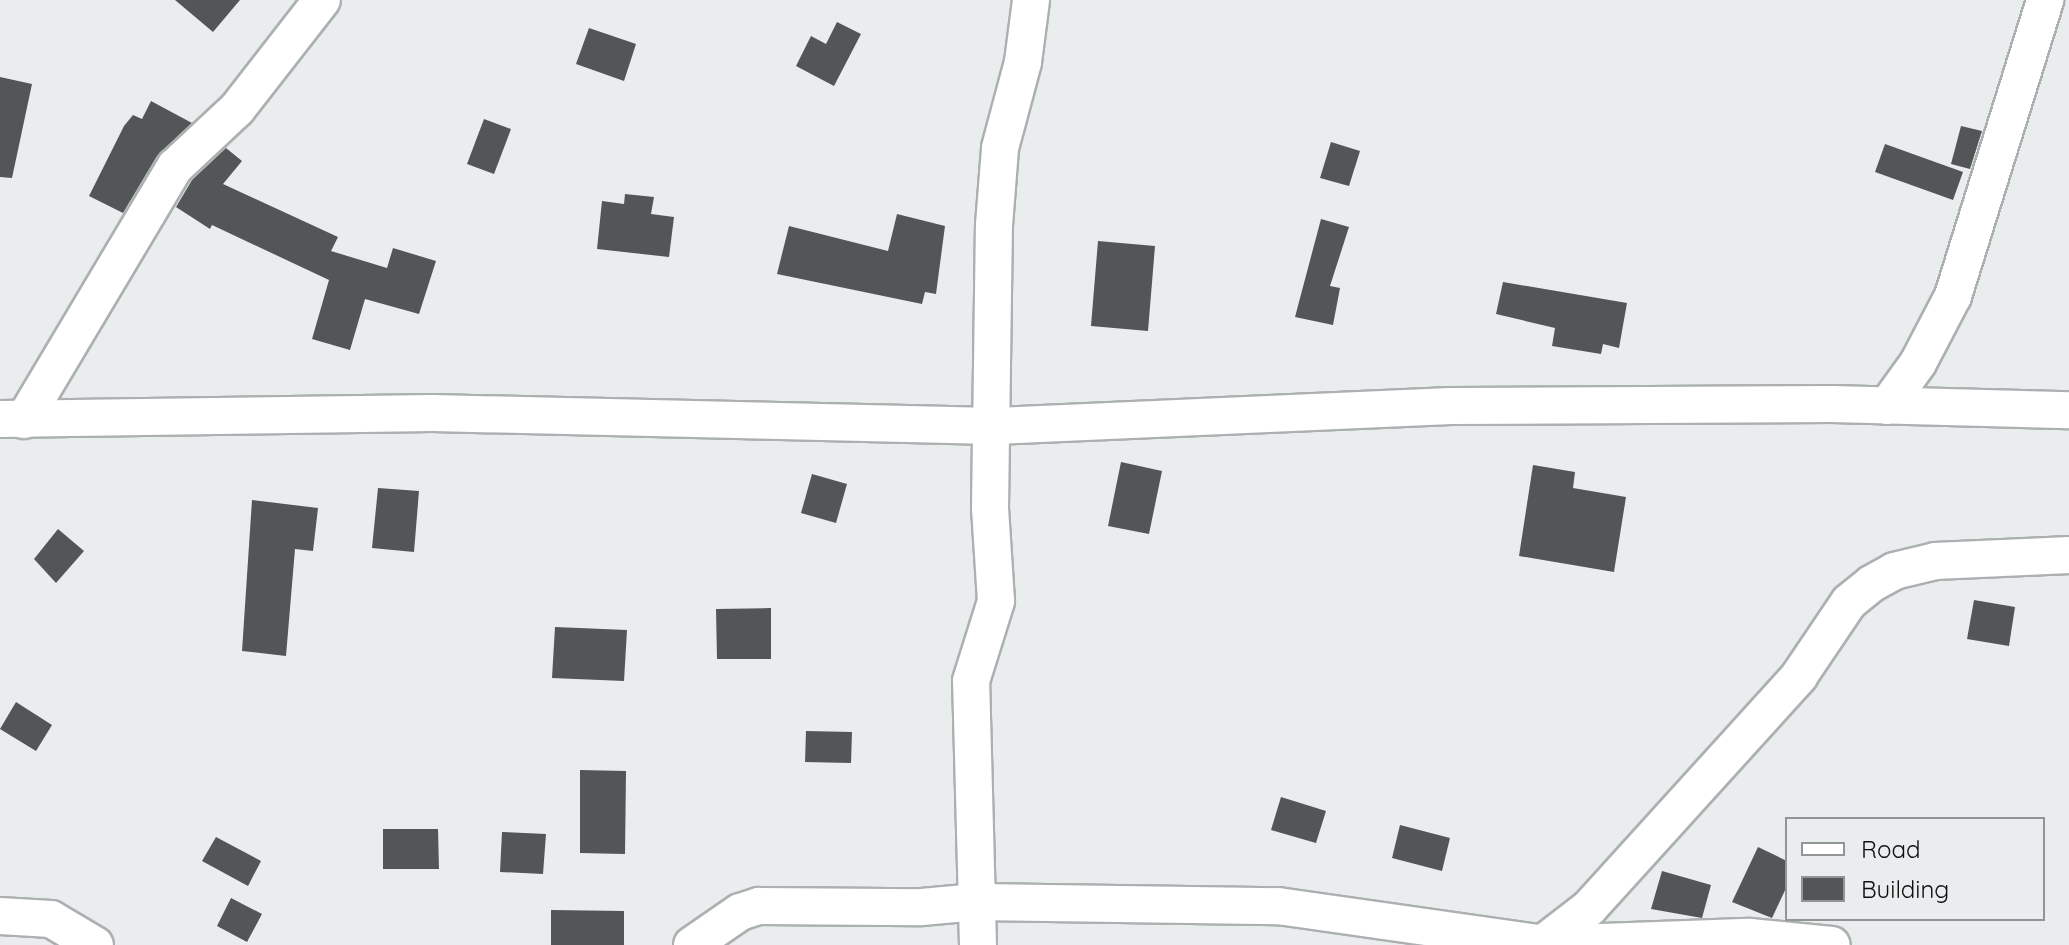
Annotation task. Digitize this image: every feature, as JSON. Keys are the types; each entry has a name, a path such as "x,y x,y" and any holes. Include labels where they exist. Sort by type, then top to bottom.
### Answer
{"street":[{"path":"12,420 175,167 237,109 322,0"},
{"path":"978,945 971,681 996,601 990,508 1000,148 1023,62 1031,0"},
{"path":"1887,406 1918,363 1953,296 2045,0"},
{"path":"12,420 433,413 993,426 1451,406 1887,406 2069,410"},
{"path":"1542,944 1589,908 1799,676 1849,602 1871,584 1894,571 1967,556 2069,555"},
{"path":"692,945 740,912 759,906 922,907 977,902 1278,906 1542,944 1750,937 1832,945"},
{"path":"0,916 51,919 95,945"}],"building":[{"path":"175,0 240,0 213,32"},
{"path":"837,22 861,34 834,86 796,66 811,36 826,44"},
{"path":"589,28 636,44 624,81 576,64"},
{"path":"0,77 32,84 12,178 0,177"},
{"path":"151,101 192,123 157,156 123,213 89,196 124,126 133,115 142,119"},
{"path":"484,119 511,129 494,174 467,164"},
{"path":"1961,126 1982,131 1970,169 1951,164"},
{"path":"1331,142 1360,151 1349,186 1320,178"},
{"path":"1885,144 1963,172 1953,200 1875,172"},
{"path":"226,148 242,161 223,184 338,237 331,251 387,268 393,248 436,261 419,314 365,299 350,350 312,339 329,280 212,225 210,229 176,207 192,180"},
{"path":"625,194 654,197 651,214 674,217 669,257 597,249 602,201 624,204"},
{"path":"897,214 945,226 936,294 925,292 922,304 777,274 789,226 888,251"},
{"path":"1321,219 1349,227 1330,286 1340,288 1333,325 1295,317"},
{"path":"1098,241 1155,246 1148,331 1091,326"},
{"path":"1503,282 1627,303 1619,348 1603,344 1601,354 1552,346 1555,328 1496,314"},
{"path":"1121,462 1162,471 1149,534 1108,526"},
{"path":"1533,465 1575,472 1573,488 1626,497 1614,572 1519,556"},
{"path":"812,474 847,484 836,523 801,513"},
{"path":"378,488 419,491 414,552 372,548"},
{"path":"252,500 318,508 313,551 295,549 286,656 242,651"},
{"path":"58,529 84,551 56,583 34,559"},
{"path":"1974,600 2015,607 2009,646 1967,639"},
{"path":"771,608 771,659 717,659 716,609"},
{"path":"555,627 627,630 624,681 552,678"},
{"path":"16,702 52,725 36,751 0,729"},
{"path":"806,731 852,732 851,763 805,762"},
{"path":"580,770 626,771 625,854 580,853"},
{"path":"1281,797 1326,811 1316,843 1271,830"},
{"path":"1400,825 1450,838 1442,871 1392,858"},
{"path":"383,829 438,829 439,869 383,869"},
{"path":"502,832 546,834 543,874 500,872"},
{"path":"216,837 261,861 248,886 202,861"},
{"path":"1758,847 1785,860 1785,890 1772,918 1732,902"},
{"path":"1662,871 1711,885 1702,918 1651,909"},
{"path":"231,898 262,914 247,942 217,926"},
{"path":"551,910 624,911 624,945 551,945"}]}
